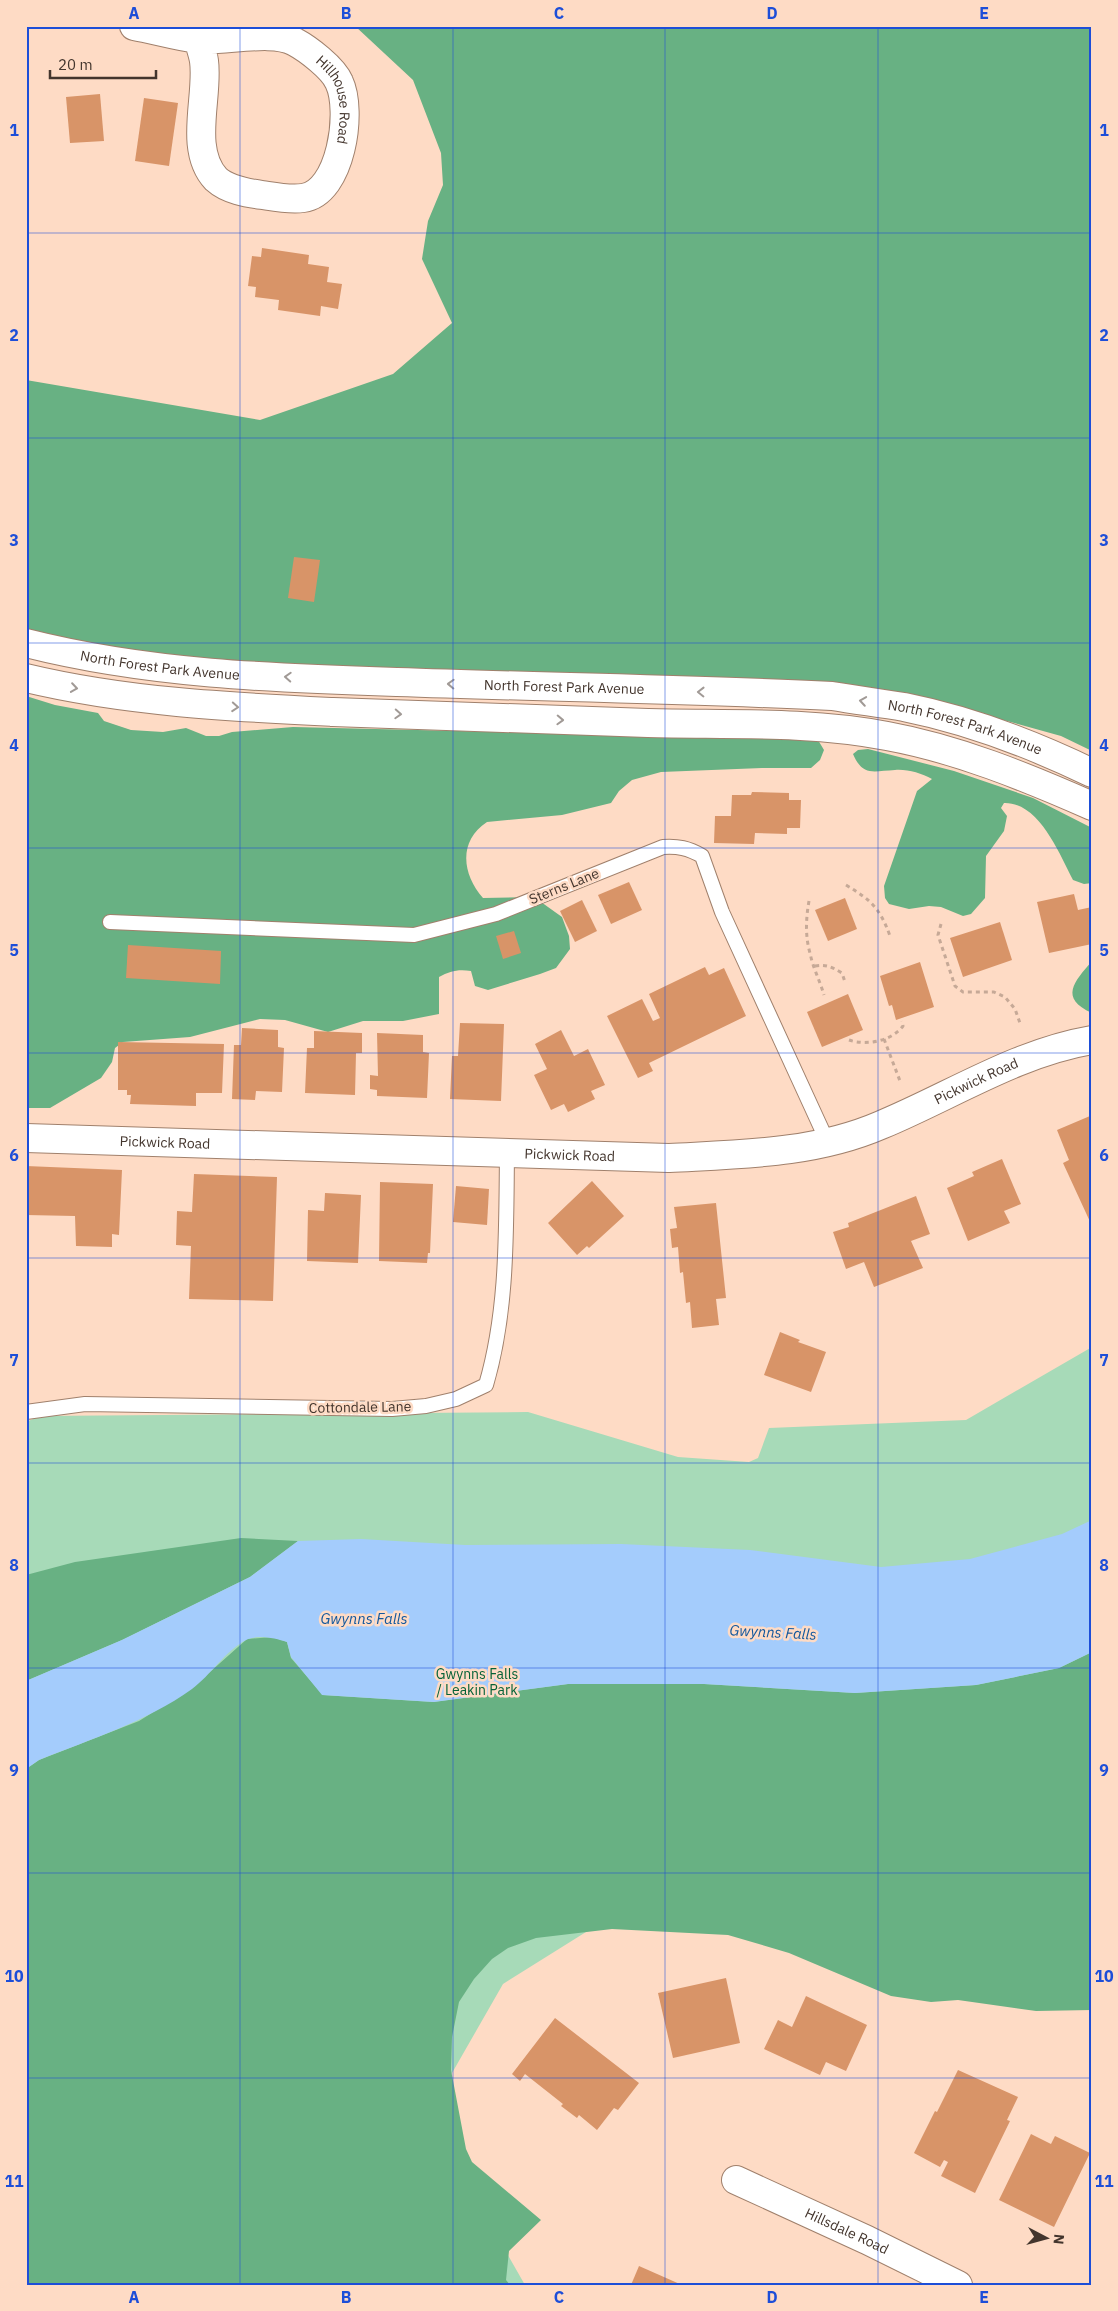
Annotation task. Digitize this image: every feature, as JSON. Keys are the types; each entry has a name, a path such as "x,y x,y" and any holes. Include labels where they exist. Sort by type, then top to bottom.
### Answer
{"main road":[{"name":"Hillhouse Road","path":"134,26 198,39 266,36 294,41 322,61 339,82 344,122 341,146 333,174 317,192 305,198 285,198 228,187 216,178 200,143 204,62 198,39"},
{"name":"North Forest Park Avenue","path":"26,643 81,656 183,671 313,679 832,696 905,708 960,721 1022,741 1092,773"},
{"name":"North Forest Park Avenue","path":"26,678 56,685 142,697 244,707 480,718 779,726 852,731 888,736 976,759 1092,806"},
{"name":"Pickwick Road","path":"26,1138 669,1158 772,1152 828,1143 880,1126 1032,1055 1092,1040"},
{"name":"Hillsdale Road","path":"736,2180 867,2240 958,2285"}],"lane":[{"name":"Sterns Lane","path":"110,922 414,935 496,914 663,847 678,846 702,856 722,912 828,1143"},
{"name":"Cottondale Lane","path":"26,1412 85,1404 392,1409 426,1406 456,1399 486,1385 495,1354 500,1321 506,1238 507,1153"}],"path":[{"path":"846,885 869,898 883,917 890,936"},
{"path":"809,901 806,922 810,954 824,995"},
{"path":"941,924 938,935 955,986 963,992 994,992 1005,997 1015,1009 1021,1027"},
{"path":"815,966 824,964 842,972 845,982"},
{"path":"849,1040 855,1042 884,1039 897,1034 903,1026 902,1021"},
{"path":"884,1039 902,1084"}],"green space":[{"path":"355,26 1092,26 1092,751 1061,736 1007,721 798,681 227,662 171,658 26,631 26,380 260,420 393,374 452,323 422,259 428,221 443,185 441,153 413,80"},
{"path":"26,696 55,705 98,713 104,721 131,730 163,732 186,728 206,736 293,727 818,740 824,750 820,760 811,768 661,772 632,780 619,791 611,803 562,815 487,822 471,839 467,848 467,868 471,879 483,898 534,897 562,917 569,936 570,949 556,968 488,990 475,986 471,971 458,970 451,972 439,977 439,1014 403,1021 363,1021 328,1032 285,1020 260,1019 190,1037 123,1042 115,1048 112,1062 101,1078 50,1108 26,1108"},
{"path":"868,749 954,771 1033,798 1092,828 1092,883 1084,884 1073,880 1054,844 1038,820 1028,811 1016,805 1004,803 1001,808 1007,816 1004,831 986,856 985,898 971,914 963,916 941,907 929,906 909,909 889,904 885,898 884,886 917,791 932,779 919,773 904,770 869,771 861,766 853,754 858,750"},
{"path":"1092,961 1092,1013 1076,1002 1073,989 1075,983"},
{"name":"Gwynns Falls / Leakin Park","path":"1092,1347 1092,1815 610,1917 503,1984 440,2094 473,2194 525,2285 288,2285 26,1941 26,1422 40,1416 528,1412 678,1457 749,1462 758,1458 769,1428 966,1420"},
{"path":"241,1538 298,1541 250,1577 122,1640 26,1681 26,1575 75,1562"},
{"path":"273,1637 287,1642 291,1658 323,1695 433,1702 568,1684 704,1684 855,1693 976,1685 1059,1668 1092,1652 1092,2010 1036,2011 958,2000 931,2002 891,1996 789,1953 728,1935 612,1929 536,1938 508,1948 492,1959 474,1979 459,2002 452,2037 451,2070 466,2149 472,2162 541,2220 509,2251 506,2280 510,2285 26,2285 26,1769 39,1760 139,1721 192,1688 247,1639"}],"water":[{"name":"Gwynns Falls","path":"1092,1520 1092,1652 1059,1668 976,1685 855,1693 704,1684 568,1684 434,1702 322,1695 291,1657 287,1642 272,1638 255,1637 238,1645 199,1683 174,1701 118,1729 39,1760 26,1769 26,1681 122,1640 250,1577 298,1541 361,1539 465,1545 621,1544 750,1550 881,1567 970,1559 1062,1534"}],"building":[{"path":"100,94 104,141 70,143 66,97"},
{"path":"144,98 178,103 169,166 135,161"},
{"path":"262,248 309,255 308,264 329,267 327,282 342,284 338,309 321,306 320,316 278,310 279,300 255,297 256,287 248,286 252,256 261,257"},
{"path":"294,557 320,560 314,602 288,598"},
{"path":"752,792 789,793 789,800 801,800 800,828 787,828 787,834 755,833 754,844 714,843 715,816 731,816 732,795 751,795"},
{"path":"629,882 642,910 611,924 598,895"},
{"path":"1074,894 1078,910 1092,907 1092,944 1049,953 1037,902"},
{"path":"845,898 857,929 828,941 815,910"},
{"path":"582,900 597,931 575,942 560,911"},
{"path":"1000,922 1012,960 963,977 950,938"},
{"path":"514,931 521,953 503,959 496,936"},
{"path":"128,945 221,951 220,984 126,978"},
{"path":"920,962 934,1007 896,1020 892,1005 889,1006 880,976"},
{"path":"705,967 709,975 724,968 746,1016 649,1063 653,1071 638,1078 607,1016 642,999 653,1021 660,1018 649,994"},
{"path":"848,994 863,1030 822,1047 807,1012"},
{"path":"460,1023 504,1024 501,1101 450,1099 452,1056 458,1056"},
{"path":"242,1028 278,1030 278,1047 284,1048 282,1092 256,1091 255,1100 232,1099 234,1045 241,1045"},
{"path":"561,1030 574,1056 588,1049 605,1085 591,1091 595,1099 568,1112 564,1104 551,1110 534,1075 547,1069 535,1044"},
{"path":"314,1031 362,1033 362,1053 356,1053 355,1095 305,1093 307,1048 314,1048"},
{"path":"377,1033 423,1035 423,1052 429,1053 427,1098 377,1096 377,1090 370,1089 370,1075 378,1076"},
{"path":"118,1042 224,1044 222,1093 196,1093 196,1106 130,1104 131,1095 127,1095 127,1090 118,1090"},
{"path":"1090,1116 1092,1120 1092,1226 1063,1163 1069,1160 1057,1130"},
{"path":"1002,1159 1021,1204 1004,1211 1010,1223 968,1241 947,1188 974,1176 972,1172"},
{"path":"26,1166 122,1170 119,1235 112,1234 112,1247 76,1246 75,1216 26,1215"},
{"path":"194,1174 277,1177 273,1301 189,1299 191,1246 176,1245 177,1211 192,1212"},
{"path":"592,1181 624,1216 589,1248 587,1246 577,1255 548,1223"},
{"path":"380,1182 433,1184 430,1253 428,1253 427,1263 379,1261"},
{"path":"456,1186 489,1189 487,1225 453,1222"},
{"path":"325,1193 361,1195 358,1263 307,1261 308,1210 324,1211"},
{"path":"916,1196 930,1234 911,1241 923,1268 874,1287 864,1262 846,1269 833,1232 849,1227 848,1223"},
{"path":"716,1203 726,1298 716,1299 719,1325 692,1328 690,1302 686,1303 683,1272 680,1273 678,1247 672,1248 670,1229 677,1228 674,1207"},
{"path":"780,1332 800,1340 798,1342 826,1352 811,1392 764,1375"},
{"path":"726,1978 740,2043 673,2058 658,1993"},
{"path":"806,1996 867,2025 846,2071 826,2062 820,2075 764,2049 778,2020 792,2027"},
{"path":"555,2018 639,2083 618,2110 614,2108 597,2130 579,2115 577,2118 561,2106 563,2104 525,2074 520,2081 512,2074"},
{"path":"958,2070 1018,2097 1007,2120 1010,2121 975,2193 941,2176 948,2162 944,2160 940,2167 914,2153"},
{"path":"1031,2134 1051,2144 1055,2136 1090,2153 1054,2227 999,2200"},
{"path":"639,2266 682,2285 631,2285"}]}
